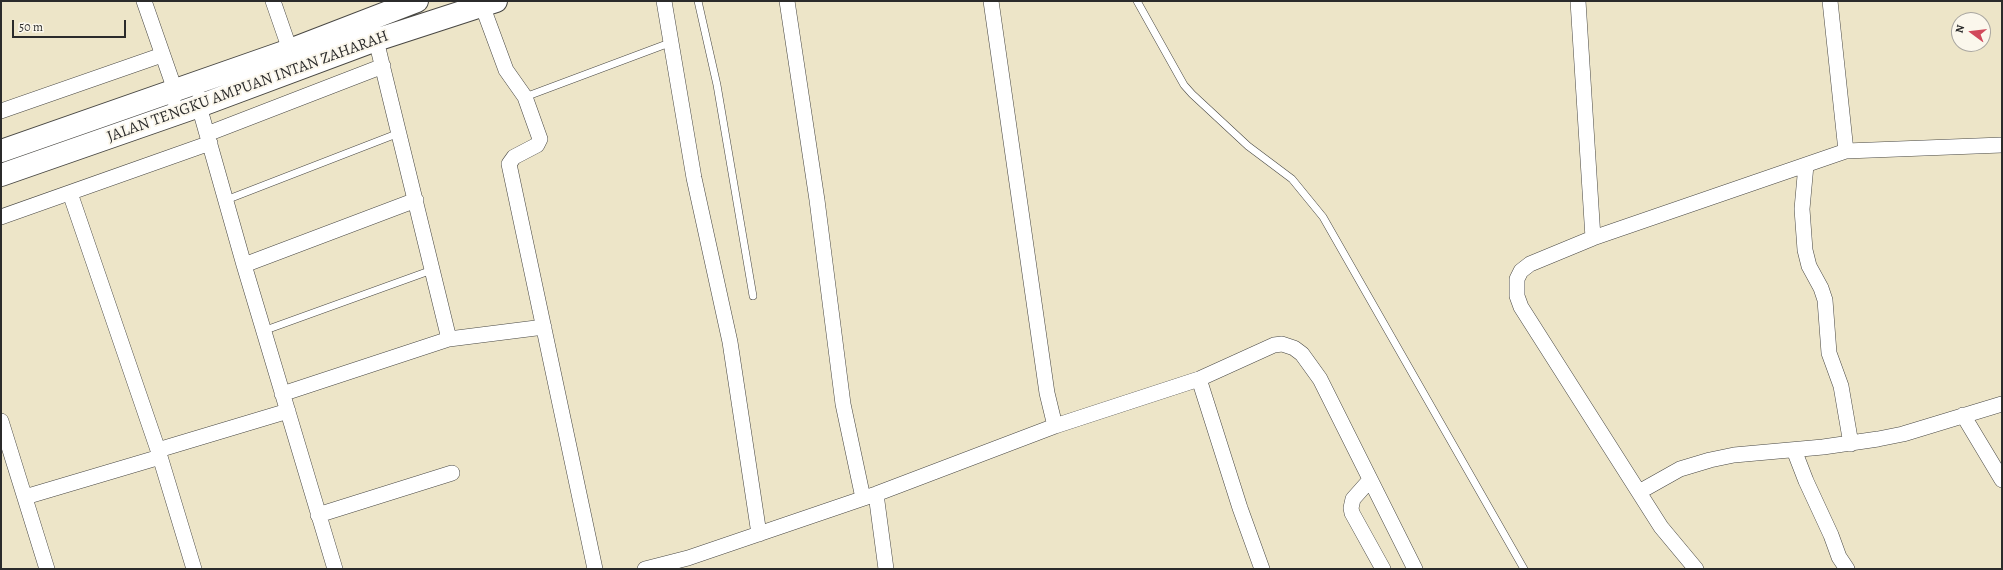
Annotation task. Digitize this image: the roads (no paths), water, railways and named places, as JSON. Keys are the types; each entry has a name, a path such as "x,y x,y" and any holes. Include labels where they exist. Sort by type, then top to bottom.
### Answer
{"main road":[{"name":"JALAN TENGKU AMPUAN INTAN ZAHARAH","path":"1,151 298,47 417,1"},
{"name":"JALAN TENGKU AMPUAN INTAN ZAHARAH","path":"1,175 199,106 376,40 489,3"}],"street":[{"path":"137,127 167,108 173,100 175,90 144,1"},
{"path":"273,1 298,47 297,54 208,85 202,89 199,106 263,331 335,569"},
{"path":"664,1 694,178 730,342 760,534"},
{"path":"787,1 817,200 843,404 869,496 886,569"},
{"path":"991,1 1047,393 1055,426"},
{"path":"1578,1 1593,238"},
{"path":"1830,1 1846,151"},
{"path":"489,3 506,70 525,97 540,139 537,145 514,156 509,164 595,569"},
{"path":"376,40 449,339"},
{"path":"1,111 162,55"},
{"path":"1,217 70,193 383,66"},
{"path":"1696,569 1661,527 1521,307 1517,296 1517,279 1521,271 1530,264 1593,238 1846,151 2002,145"},
{"path":"1806,165 1802,209 1805,250 1809,266 1821,288 1825,300 1830,353 1841,386 1851,444"},
{"path":"70,193 159,454 194,569"},
{"path":"244,265 416,200"},
{"path":"282,394 449,339 544,327"},
{"path":"645,569 689,564 760,534 869,496 1055,426 1199,379 1274,345 1282,344 1294,348 1302,354 1320,379 1369,481 1415,569"},
{"path":"1199,379 1240,508 1262,569"},
{"path":"1639,492 1680,469 1694,464 1734,455 1851,444 1903,434 2002,404"},
{"path":"25,497 288,411"},
{"path":"1963,415 2002,480"},
{"path":"1,421 47,569"},
{"path":"1794,450 1806,481 1831,535 1839,558 1847,569"},
{"path":"318,515 452,473"},
{"path":"1369,481 1352,499 1351,508 1352,513 1383,569"}],"lane":[{"path":"698,1 717,85 753,296"},
{"path":"1136,1 1184,85 1248,146 1292,179 1324,217 1524,569"},
{"path":"525,97 672,42"},
{"path":"226,200 399,133"},
{"path":"263,331 432,270"}]}
